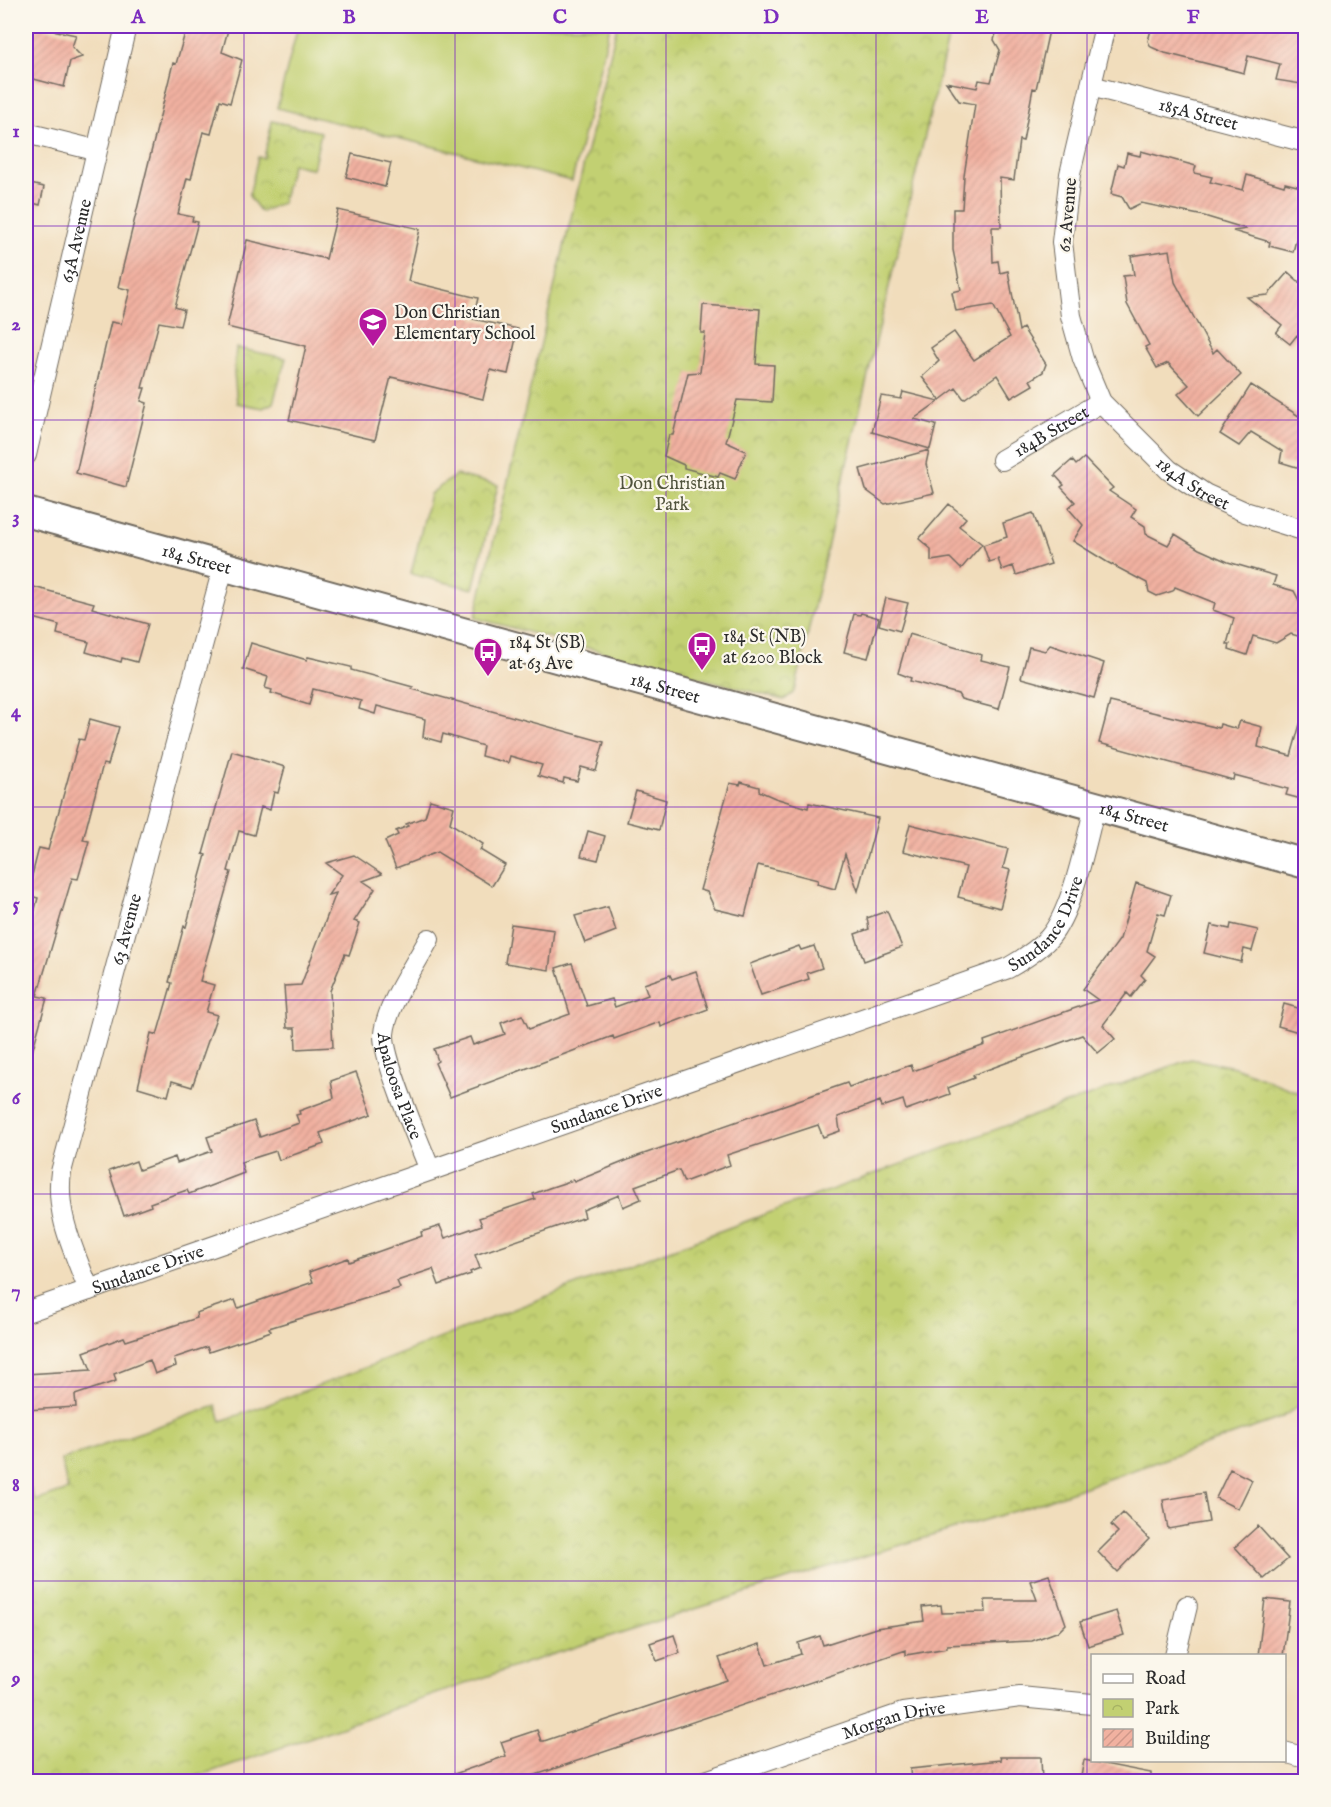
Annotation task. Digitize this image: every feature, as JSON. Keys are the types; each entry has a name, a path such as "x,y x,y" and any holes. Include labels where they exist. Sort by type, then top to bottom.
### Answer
{"main road":[{"name":"184 Street","path":"26,512 1305,864"}],"street":[{"name":"63A Avenue","path":"26,454 95,150 126,26"},
{"name":"62 Avenue","path":"1101,402 1083,359 1071,316 1062,242 1070,174 1105,26"},
{"name":"185A Street","path":"1091,86 1305,142"},
{"path":"26,133 95,150"},
{"name":"184B Street","path":"1002,460 1101,402"},
{"name":"184A Street","path":"1101,402 1169,470 1205,494 1245,512 1305,531"},
{"name":"63 Avenue","path":"89,1290 61,1213 58,1192 61,1172 224,568"},
{"name":"Sundance Drive","path":"26,1311 1015,964 1049,938 1064,916 1095,807"},
{"name":"Apaloosa Place","path":"429,939 391,1010 384,1035 389,1058 430,1170"},
{"path":"1175,1654 1187,1606"},
{"name":"Morgan Drive","path":"703,1782 903,1713 1020,1697 1091,1704"},
{"path":"1286,1753 1305,1758"}],"green space":[{"path":"298,26 610,26 572,181 277,108"},
{"name":"Don Christian Park","path":"617,26 951,26 796,686 793,693 784,700 475,618"},
{"path":"272,121 321,132 313,169 292,164 282,203 261,212 249,196 258,157 264,158"},
{"path":"236,348 286,358 273,403 263,408 237,403 234,373"},
{"path":"456,475 498,485 473,589 411,574 430,494"},
{"path":"1191,1059 1235,1067 1305,1095 1305,1401 1281,1418 1031,1506 808,1573 526,1663 184,1781 26,1781 26,1478 35,1501 68,1490 61,1460 216,1406 221,1421 265,1406 722,1230"}],"building":[{"path":"33,26 76,35 72,47 82,57 70,61 64,87 26,77 26,57"},
{"path":"187,26 229,26 222,52 242,60 230,103 220,100 211,134 203,132 191,179 187,178 178,214 193,217 192,221 198,222 175,307 184,310 180,326 159,322 142,388 145,388 141,401 147,403 126,487 76,473 111,322 121,324 130,290 118,287 173,63 176,64"},
{"path":"998,26 1050,26 1036,89 1033,88 1023,141 1019,140 1014,180 1000,178 1001,227 992,227 993,262 998,261 1000,273 1008,271 1019,331 1023,328 1046,364 1043,372 1030,380 1033,385 1011,398 997,375 964,399 956,388 940,400 922,377 939,361 931,348 954,332 974,360 1010,337 993,305 956,311 952,292 961,290 953,250 953,209 962,209 964,176 975,104 959,101 946,82 977,88 979,80 991,82 1000,50 994,40"},
{"path":"1152,26 1305,26 1305,67 1301,84 1276,80 1280,64 1248,56 1244,73 1165,53 1151,47 1148,41"},
{"path":"1141,151 1196,166 1194,173 1212,177 1210,182 1243,190 1247,175 1284,186 1285,183 1305,188 1305,242 1296,240 1293,252 1269,246 1270,242 1233,231 1247,229 1204,216 1141,203 1129,209 1122,197 1111,194 1118,164 1124,166 1127,153 1140,156"},
{"path":"352,154 391,163 385,187 346,177"},
{"path":"26,183 44,187 40,205 26,201"},
{"path":"338,210 420,229 408,281 478,298 473,319 518,329 508,374 490,370 483,399 391,377 375,440 289,420 306,346 227,327 247,240 326,259"},
{"path":"1170,250 1175,282 1213,353 1217,349 1241,375 1198,416 1178,394 1189,385 1168,363 1157,368 1145,347 1149,345 1127,304 1123,276 1134,275 1131,256"},
{"path":"1288,272 1305,287 1305,342 1297,335 1290,344 1276,333 1282,325 1247,297 1268,295"},
{"path":"703,305 760,309 756,364 774,365 772,402 737,400 726,442 746,451 735,479 720,473 718,477 684,468 684,465 664,456 669,435 673,435 688,373 700,372 705,333 701,333"},
{"path":"1251,385 1305,420 1303,469 1280,462 1282,451 1251,432 1239,446 1220,434"},
{"path":"903,392 939,401 914,419 936,425 930,449 872,432 881,396 901,399"},
{"path":"929,450 926,464 934,493 885,504 866,490 860,469"},
{"path":"1084,458 1113,488 1109,491 1136,509 1131,517 1145,526 1146,534 1168,545 1175,534 1199,549 1228,562 1276,576 1273,585 1294,591 1302,606 1305,607 1305,638 1291,634 1276,643 1253,636 1247,655 1229,649 1230,644 1227,644 1234,618 1213,610 1215,603 1175,587 1173,591 1157,596 1149,592 1147,583 1073,541 1083,525 1068,508 1075,502 1061,487 1064,485 1055,475 1072,460 1076,465"},
{"path":"949,504 966,518 959,526 982,544 961,569 950,558 931,561 931,549 919,539"},
{"path":"1033,513 1051,564 1016,575 1013,566 1002,570 998,559 989,562 983,545 1007,537 1003,523"},
{"path":"26,585 94,603 92,608 148,624 137,662 122,658 121,662 86,652 89,642 57,634 59,625 26,616"},
{"path":"886,598 908,603 900,631 879,625"},
{"path":"861,613 879,618 868,658 844,652 854,614 860,615"},
{"path":"909,634 982,655 981,660 1010,667 999,709 961,699 958,694 910,681 911,678 898,673"},
{"path":"251,643 307,660 308,657 351,667 351,670 413,687 412,689 604,742 596,771 581,767 577,781 564,778 563,783 538,776 542,765 510,756 508,763 481,756 483,746 443,734 441,742 423,737 425,719 377,706 375,714 359,709 361,701 313,689 309,705 271,693 272,690 265,688 268,677 243,669"},
{"path":"1050,645 1104,663 1094,698 1021,678 1029,647 1045,651"},
{"path":"1110,702 1219,728 1220,724 1237,729 1240,721 1262,727 1258,747 1291,756 1300,724 1305,725 1305,800 1286,795 1288,789 1234,775 1233,780 1099,743"},
{"path":"90,719 119,727 108,765 103,764 83,840 89,841 78,879 72,878 37,996 47,998 31,1056 26,1055 26,943 38,898 27,895 39,848 48,850 79,739 84,740"},
{"path":"232,751 285,767 278,793 274,792 270,810 261,807 254,835 239,831 228,871 231,872 200,981 214,985 206,1012 217,1015 192,1087 172,1081 168,1096 138,1087 151,1033 157,1035 172,983 169,982 206,855 203,854"},
{"path":"741,782 759,787 759,791 775,798 808,808 809,803 878,818 858,891 845,854 835,889 817,884 818,880 758,865 745,916 715,909 707,892 700,890 730,783 740,785"},
{"path":"636,791 666,800 659,830 627,822"},
{"path":"430,800 454,807 450,823 483,844 480,850 505,865 492,886 437,852 396,868 385,841 398,835 396,831 408,826 406,824 425,817"},
{"path":"910,824 1008,849 1003,868 1010,870 1000,908 958,897 966,867 903,851"},
{"path":"588,831 605,836 598,860 581,856"},
{"path":"354,855 382,874 363,881 375,889 354,921 360,923 349,955 345,954 330,991 333,1047 296,1049 295,1028 287,1028 284,986 301,985 336,893 328,895 342,875 326,863"},
{"path":"1136,883 1171,895 1165,915 1158,913 1147,951 1155,956 1141,975 1145,979 1131,997 1127,993 1103,1025 1115,1039 1098,1053 1082,1035 973,1075 974,1078 948,1088 950,1094 906,1110 903,1100 882,1107 880,1101 838,1117 840,1131 823,1137 818,1125 727,1155 730,1165 684,1182 679,1170 635,1186 641,1199 623,1207 619,1195 583,1210 585,1217 475,1255 480,1268 470,1272 471,1274 439,1285 433,1269 397,1281 400,1288 269,1328 271,1331 209,1352 207,1347 174,1358 176,1366 155,1374 150,1360 114,1374 116,1381 75,1395 76,1407 26,1410 26,1374 91,1370 84,1352 124,1337 126,1341 197,1318 196,1313 235,1300 238,1308 313,1282 309,1272 348,1258 349,1262 422,1236 421,1232 440,1226 445,1238 482,1225 479,1218 535,1199 533,1194 549,1188 573,1180 574,1182 638,1156 847,1083 849,1087 911,1065 913,1071 985,1045 984,1041 1098,1000 1083,989 1120,939"},
{"path":"608,907 616,931 585,943 575,916"},
{"path":"887,911 902,947 864,961 855,934 869,929 867,918"},
{"path":"511,924 554,930 549,970 505,963"},
{"path":"1231,924 1258,930 1252,951 1244,949 1241,962 1204,953 1211,925 1230,929"},
{"path":"799,946 801,950 814,946 822,968 807,973 809,979 761,995 750,964"},
{"path":"572,963 587,1006 612,999 615,1007 648,995 644,984 670,975 672,979 696,971 708,1009 661,1027 660,1022 614,1039 613,1036 450,1097 435,1063 438,1061 434,1049 470,1037 473,1045 505,1034 501,1023 522,1015 529,1029 570,1014 556,968"},
{"path":"1284,1004 1305,1010 1305,1034 1278,1026"},
{"path":"356,1072 372,1114 320,1133 324,1144 279,1160 276,1151 241,1162 244,1173 189,1194 187,1190 150,1203 151,1206 124,1216 109,1171 136,1161 139,1170 175,1157 177,1163 212,1151 207,1137 254,1121 260,1137 299,1123 296,1115 300,1114 299,1111 334,1098 331,1081"},
{"path":"1230,1469 1252,1480 1238,1509 1216,1498"},
{"path":"1204,1493 1209,1522 1168,1529 1163,1500"},
{"path":"1123,1513 1149,1539 1117,1572 1098,1552 1118,1532 1111,1525"},
{"path":"1258,1526 1288,1559 1264,1579 1235,1547"},
{"path":"1049,1575 1066,1624 1059,1631 1032,1641 947,1645 947,1648 906,1655 906,1650 515,1782 441,1782 440,1779 506,1756 501,1742 537,1730 541,1741 544,1741 727,1680 719,1658 736,1652 760,1644 767,1665 801,1654 798,1643 820,1636 823,1645 876,1628 924,1621 922,1607 941,1605 942,1613 986,1612 985,1600 1037,1600 1030,1581"},
{"path":"1265,1599 1290,1602 1283,1654 1258,1654"},
{"path":"1116,1611 1124,1635 1088,1646 1080,1622"},
{"path":"674,1635 680,1653 657,1661 650,1643"},
{"path":"1000,1757 1041,1757 1042,1782 911,1782 910,1769 1001,1760"},
{"path":"1084,1760 1151,1773 1151,1782 1080,1782"}],"place":[{"name":"Don Christian Elementary School","path":"373,348"},
{"name":"184 St (NB) at 6200 Block","path":"702,672"},
{"name":"184 St (SB) at 63 Ave","path":"488,678"}]}
